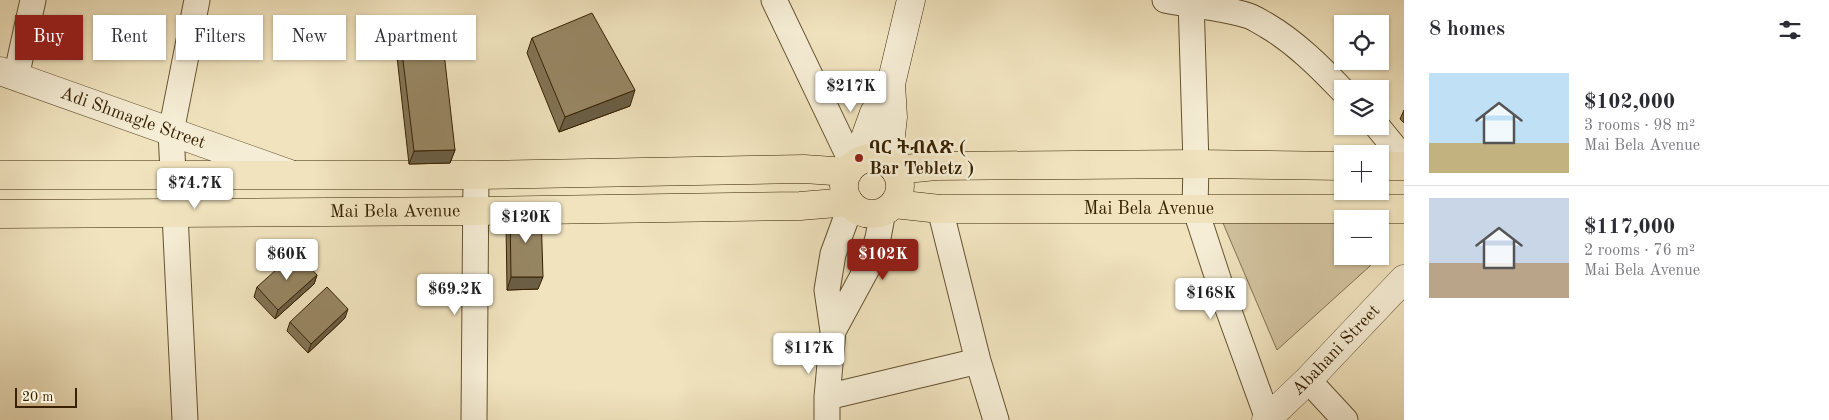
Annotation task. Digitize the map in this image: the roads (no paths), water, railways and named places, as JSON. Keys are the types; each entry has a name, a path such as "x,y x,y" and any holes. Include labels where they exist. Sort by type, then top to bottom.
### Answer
{"highway":[{"path":"866,158 878,159 891,166 899,178 900,187 898,196 889,208 875,214 866,213 858,210 850,203 844,187 852,167 866,158"},
{"path":"891,166 1196,164 1334,166"},
{"path":"1389,166 1404,166"},
{"name":"Mai Bela Avenue","path":"0,175 476,175 852,167"},
{"path":"393,212 394,175"},
{"name":"Mai Bela Avenue","path":"0,214 475,211 800,206 850,203"},
{"name":"Mai Bela Avenue","path":"889,208 1404,209"}],"street":[{"path":"8,74 34,0"},
{"path":"185,420 171,132 196,0"},
{"path":"774,0 852,167"},
{"path":"891,166 893,117 891,84 910,0"},
{"path":"1165,0 1191,3 1251,16 1283,35 1334,82"},
{"path":"1191,3 1196,164 1195,208 1267,419"},
{"name":"Adi Shmagle Street","path":"8,74 294,175"},
{"path":"852,167 874,113 891,84"},
{"path":"1384,135 1404,159"},
{"path":"474,420 476,175"},
{"path":"850,203 833,254 828,290 832,331 827,409 978,361"},
{"path":"832,331 871,262 889,208"},
{"path":"940,209 978,361 996,420"},
{"name":"Abahani Street","path":"1267,419 1308,380 1404,279"},
{"path":"1308,380 1345,420"}],"place":[{"name":"ባር ትብለጽ ( Bar Tebletz )","path":"859,158"}]}
